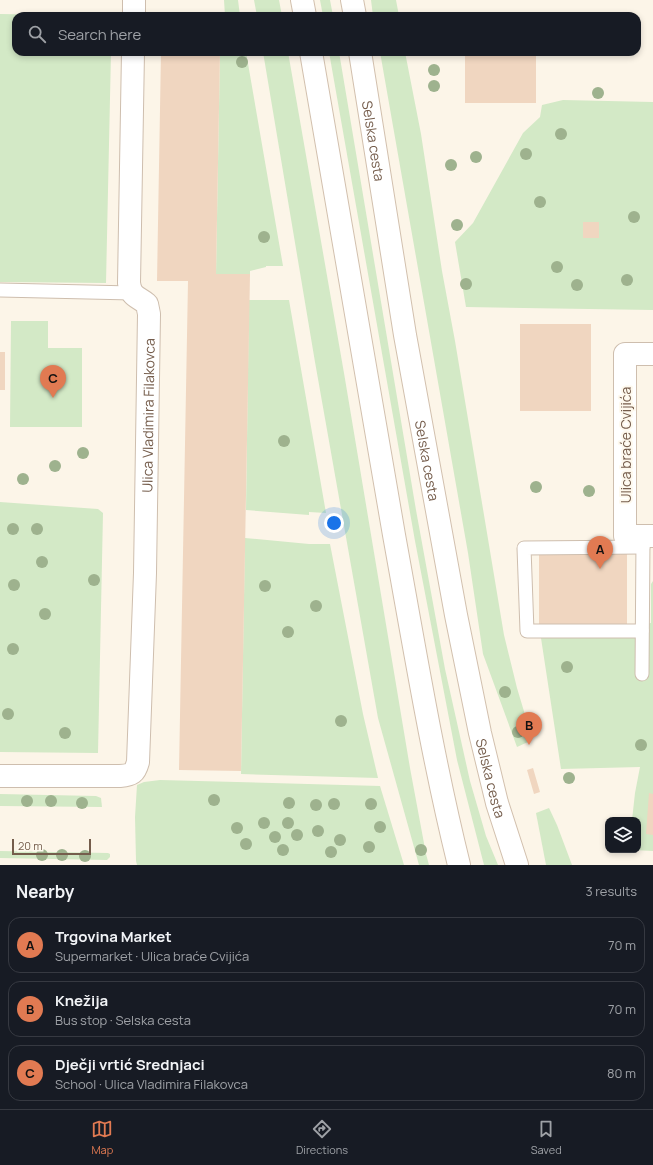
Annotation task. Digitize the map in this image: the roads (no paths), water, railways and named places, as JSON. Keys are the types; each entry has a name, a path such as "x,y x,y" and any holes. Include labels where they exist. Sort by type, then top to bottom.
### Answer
{"main road":[{"path":"134,0 134,12"},
{"path":"302,0 304,12"},
{"path":"352,0 354,12"},
{"path":"132,294 129,281 133,56"},
{"path":"312,56 410,625 436,764 459,865"},
{"name":"Selska cesta","path":"361,56 405,335 456,615 480,733 497,803 517,865"},
{"name":"Ulica Vladimira Filakovca","path":"0,776 120,776 131,775 136,771 138,762 145,573 149,314 147,304 132,294"},
{"name":"Ulica braće Cvijića","path":"646,540 625,536 625,354 653,354"}],"lane":[{"path":"0,290 132,294"},
{"path":"642,632 527,632 524,548 646,540 642,632 642,674"}],"place":[{"name":"Dječji vrtić Srednjaci","path":"53,398"},
{"name":"Trgovina Market","path":"600,569"},
{"name":"Knežija","path":"529,745"}]}
